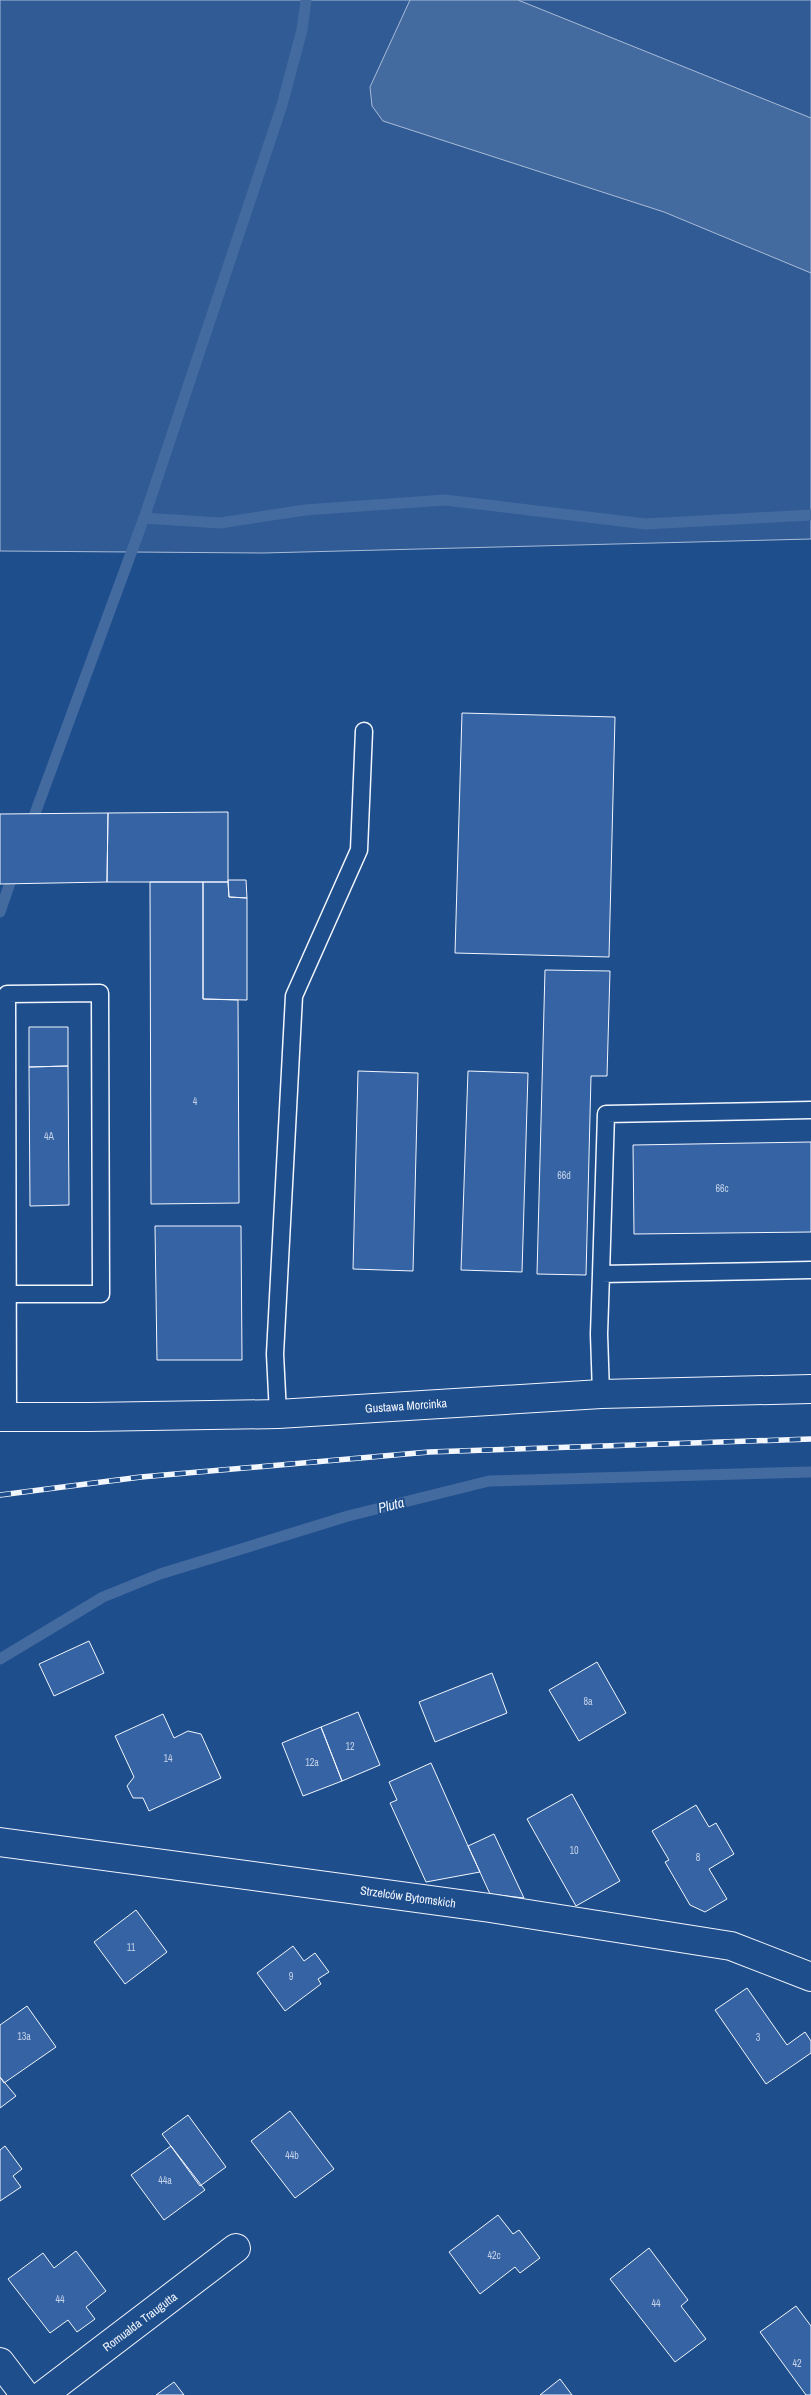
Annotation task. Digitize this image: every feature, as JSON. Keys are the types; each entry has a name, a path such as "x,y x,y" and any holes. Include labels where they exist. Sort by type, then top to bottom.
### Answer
{"street":[{"name":"Gustawa Morcinka","path":"4,1417 278,1414 601,1394 811,1388"},
{"name":"Strzelców Bytomskich","path":"0,1842 490,1908 731,1946 811,1977"},
{"name":"Romualda Traugutta","path":"43,2395 236,2248"},
{"path":"0,2362 25,2395"}],"lane":[{"path":"278,1414 275,1354 294,996 359,850 364,730"},
{"path":"4,1417 7,1294 6,994 100,993 101,1294 7,1294"},
{"path":"601,1394 599,1334 606,1114 811,1110"},
{"path":"601,1274 811,1270"}],"shaded area":[{"path":"0,0 811,0 811,539 263,553 0,551"},
{"path":"410,0 518,0 811,118 811,273 664,212 383,121 372,106 370,87"}],"building":[{"path":"462,713 615,717 609,957 455,953"},
{"path":"228,812 228,882 107,882 108,813"},
{"path":"108,813 107,882 0,884 0,814"},
{"path":"228,880 246,880 247,898 229,897"},
{"path":"150,882 203,882 203,999 238,1000 239,1203 151,1204"},
{"path":"203,882 228,882 229,897 247,898 247,1000 203,999"},
{"path":"545,970 610,971 607,1076 591,1076 586,1275 537,1274"},
{"path":"29,1027 68,1027 68,1066 29,1067"},
{"path":"68,1066 69,1205 30,1206 29,1067"},
{"path":"358,1071 418,1073 413,1271 353,1269"},
{"path":"468,1071 528,1073 522,1272 461,1270"},
{"path":"811,1142 811,1232 634,1234 633,1145"},
{"path":"155,1226 241,1226 242,1360 157,1360"},
{"path":"89,1641 104,1673 54,1696 39,1664"},
{"path":"597,1662 626,1713 579,1741 549,1690"},
{"path":"492,1673 507,1713 435,1742 419,1702"},
{"path":"358,1712 380,1765 342,1781 321,1727"},
{"path":"163,1714 174,1738 188,1731 201,1734 221,1778 149,1811 143,1798 133,1798 127,1786 134,1777 115,1736"},
{"path":"321,1727 342,1781 303,1796 282,1743"},
{"path":"431,1763 480,1872 426,1882 390,1803 397,1800 389,1782"},
{"path":"572,1794 620,1881 576,1906 527,1819"},
{"path":"696,1805 709,1827 716,1823 734,1854 709,1869 727,1899 705,1912 690,1905 665,1862 669,1860 652,1831"},
{"path":"494,1834 524,1898 490,1894 468,1846"},
{"path":"136,1910 167,1952 125,1984 94,1942"},
{"path":"293,1946 304,1961 315,1953 329,1972 318,1979 321,1984 285,2011 257,1973"},
{"path":"747,1988 787,2045 805,2032 811,2041 811,2053 766,2084 715,2010"},
{"path":"27,2006 56,2047 4,2083 0,2077 0,2025"},
{"path":"0,2077 16,2096 0,2108"},
{"path":"290,2111 334,2169 295,2198 251,2141"},
{"path":"188,2115 226,2167 200,2186 162,2134"},
{"path":"5,2146 22,2169 13,2176 21,2187 0,2201 0,2150"},
{"path":"171,2146 205,2190 164,2220 131,2175"},
{"path":"498,2215 513,2234 519,2230 540,2258 520,2273 515,2267 480,2294 449,2252"},
{"path":"649,2248 688,2300 681,2306 706,2339 675,2362 610,2279"},
{"path":"76,2251 106,2291 86,2307 95,2319 77,2332 68,2320 50,2333 8,2279 43,2253 54,2268"},
{"path":"796,2306 811,2326 811,2395 806,2395 760,2332"},
{"path":"560,2379 572,2395 540,2395"},
{"path":"174,2382 184,2395 156,2395"}],"waterway":[{"path":"30,827 144,518 282,105 302,30 306,0"},
{"path":"144,518 220,523 305,510 445,500 646,524 811,515"},
{"path":"0,912 14,871"},
{"name":"Pluta","path":"0,1659 103,1597 160,1574 348,1516 489,1481 811,1472"}],"railway":[{"path":"0,1495 141,1477 429,1452 811,1439"}]}
